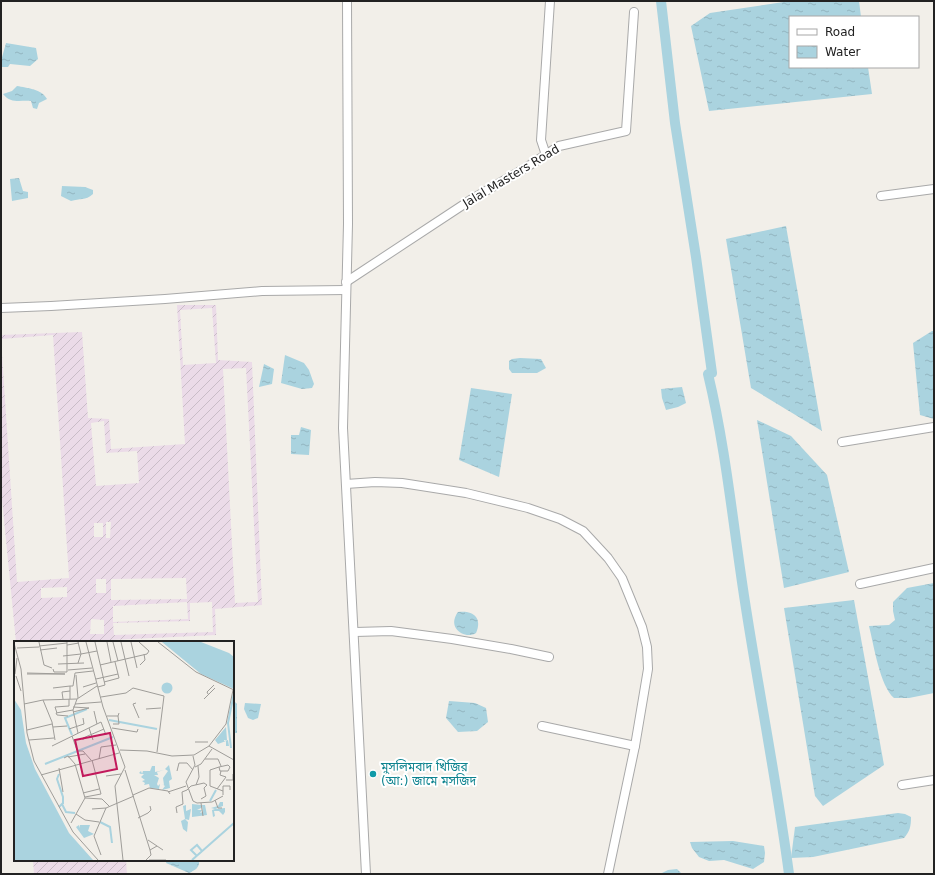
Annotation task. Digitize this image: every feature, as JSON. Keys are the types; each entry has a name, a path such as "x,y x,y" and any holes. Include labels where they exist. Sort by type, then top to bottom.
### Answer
{"street":[{"path":"347,1 348,224 343,428 355,632 366,874"},
{"path":"546,155 541,140 550,1"},
{"name":"Jalal Masters Road","path":"346,286 472,199 527,167 559,146 626,130 634,12"},
{"path":"881,196 934,189"},
{"path":"1,308 346,286"},
{"path":"842,442 934,427"},
{"path":"346,484 375,482 402,483 466,493 528,508 560,519 583,531 608,558 622,578 642,627 648,647 648,669 635,746 608,874"},
{"path":"860,584 934,568"},
{"path":"355,632 391,632 452,639 549,657"},
{"path":"542,726 635,746"},
{"path":"902,786 934,780"}],"shaded area":[{"path":"177,305 216,305 218,360 252,362 262,605 215,609 216,635 110,641 16,641 1,489 1,339 1,335 82,332 88,418 109,419 111,449 185,444","holes":["212,308 216,363 183,365 180,310","53,335 69,578 17,582 1,339","246,368 258,602 235,603 223,369","104,421 106,453 137,451 139,483 96,486 91,423","106,522 111,522 110,538 106,538","94,523 103,523 103,537 94,537","186,578 187,599 111,600 111,579","96,579 106,579 106,593 96,593","67,587 67,597 41,598 41,588","187,602 188,619 113,622 113,606","212,602 213,632 114,635 113,623 190,621 190,603","91,619 104,620 104,634 90,634"]},
{"path":"33,861 126,861 127,874 34,874"}],"water":[{"path":"790,1 859,1 861,16 789,16 789,68 868,68 872,94 709,111 691,26 710,13"},
{"path":"6,43 36,48 38,59 30,66 10,64 8,67 1,67 1,61"},
{"path":"17,86 38,91 47,99 39,103 37,109 33,108 31,101 12,100 3,94 12,91"},
{"path":"19,178 23,191 28,192 28,198 12,201 10,179"},
{"path":"62,186 85,187 93,190 93,194 85,198 71,201 61,196"},
{"path":"786,226 822,431 751,388 726,239"},
{"path":"934,331 934,419 920,415 913,343"},
{"path":"285,355 304,363 309,370 314,384 312,388 302,389 281,383"},
{"path":"520,358 541,359 546,368 537,373 512,373 509,369 509,361"},
{"path":"264,364 274,369 272,384 259,387"},
{"path":"682,387 686,403 666,410 661,389"},
{"path":"471,388 512,394 499,477 459,460"},
{"path":"757,420 791,436 827,475 849,572 784,588"},
{"path":"301,427 311,430 309,455 291,454 291,435 299,435"},
{"path":"934,583 934,693 909,698 894,698 889,692 881,675 869,626 889,625 895,620 893,602 907,588"},
{"path":"854,600 884,765 823,806 815,796 784,608"},
{"path":"458,612 468,612 475,616 478,623 476,633 467,635 458,631 454,623"},
{"path":"234,701 237,704 237,733 234,733"},
{"path":"449,701 475,703 486,708 488,722 477,731 458,732 446,718"},
{"path":"245,703 261,704 258,718 253,720 248,718 244,709"},
{"path":"898,813 911,817 910,828 904,838 813,857 791,858 795,827"},
{"path":"733,841 764,846 764,862 753,869 724,860 709,861 699,857 692,848 690,842"},
{"path":"167,861 199,861 199,865 189,873 166,863"},
{"path":"677,869 682,874 660,874 668,870"}],"waterway":[{"path":"661,1 675,123 712,373 708,374 720,430 745,602 789,874"}],"place":[{"name":"মুসলিমবাদ খিজির (আ:) জামে মসজিদ","path":"373,774"}]}
